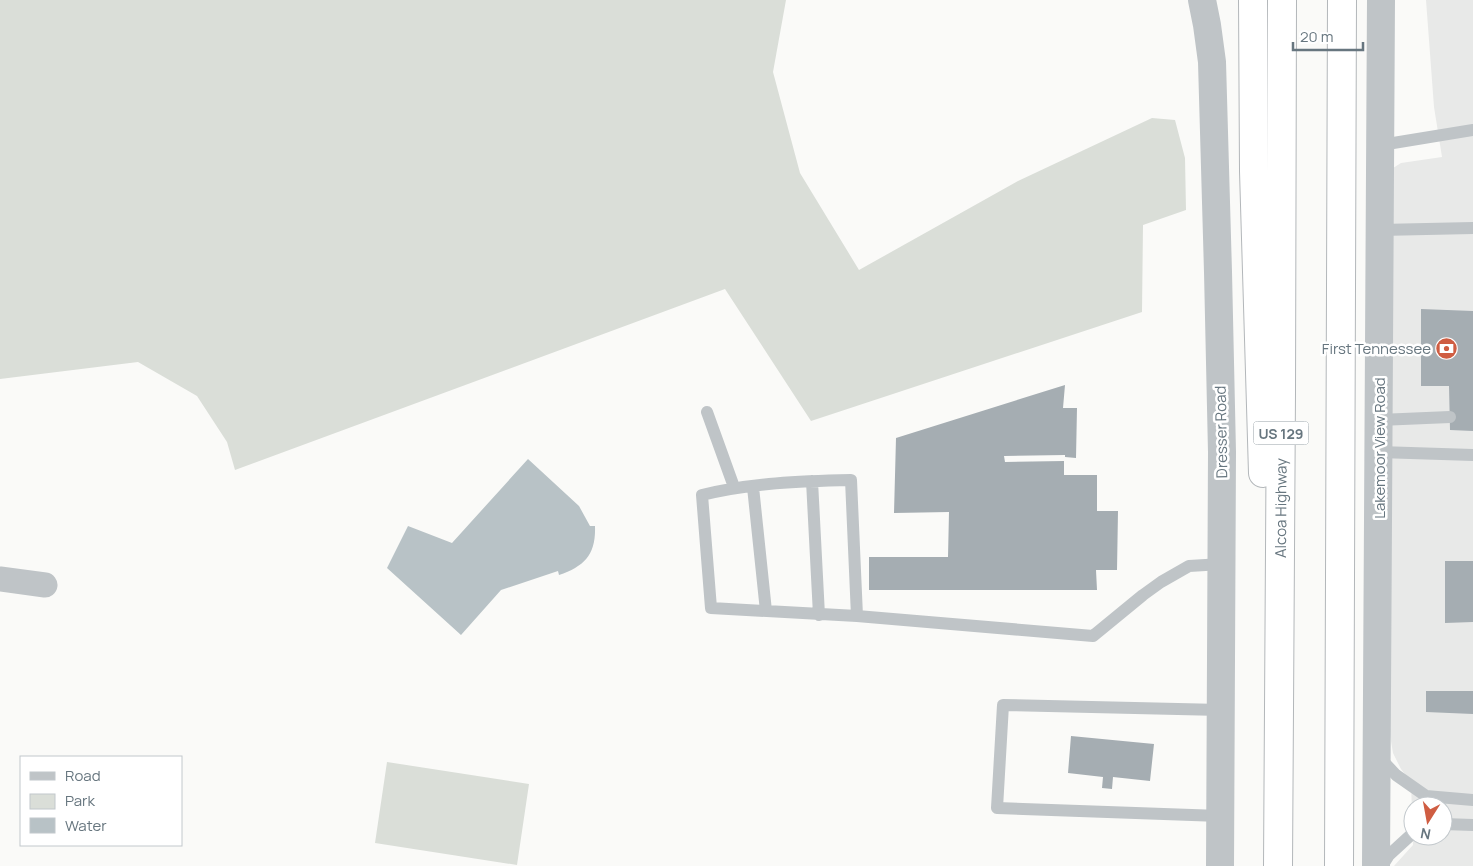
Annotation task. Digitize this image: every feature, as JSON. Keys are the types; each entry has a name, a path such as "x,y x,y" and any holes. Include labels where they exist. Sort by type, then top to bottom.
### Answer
{"highway":[{"path":"1253,0 1254,171 1262,466 1280,655"},
{"name":"Alcoa Highway","path":"1278,866 1282,0"},
{"path":"1340,866 1342,0"}],"street":[{"name":"Dresser Road","path":"1202,0 1212,62 1221,443 1222,710 1220,866"},
{"name":"Lakemoor View Road","path":"1376,866 1381,0"},
{"path":"0,579 45,585"}],"lane":[{"path":"1381,145 1473,130"},
{"path":"1380,230 1473,228"},
{"path":"707,412 734,487"},
{"path":"1379,420 1450,417"},
{"path":"1379,452 1473,455"},
{"path":"857,616 851,480 734,487 702,495 710,608 857,616 1093,636 1143,595 1189,566 1222,564"},
{"path":"812,481 819,615"},
{"path":"753,487 766,611"},
{"path":"1220,816 997,808 1003,705 1222,710"},
{"path":"1377,754 1384,764 1396,775 1426,796 1473,800"},
{"path":"1453,824 1473,825"},
{"path":"1382,866 1389,855 1403,842"}],"shaded area":[{"path":"1426,0 1473,0 1473,866 1394,866 1412,846 1453,846 1453,796 1411,796 1411,782 1401,769 1393,753 1390,735 1390,170 1401,163 1442,157 1434,107"}],"green space":[{"path":"0,0 786,0 773,72 800,173 859,270 1018,181 1152,118 1175,120 1185,158 1186,210 1143,225 1142,312 811,421 725,289 235,470 227,442 197,396 138,362 0,379"},
{"path":"387,762 529,784 517,865 375,843"}],"water":[{"path":"528,459 579,506 590,526 595,526 595,536 591,551 582,563 559,575 558,571 501,590 461,635 387,568 408,526 452,543"}],"building":[{"name":"First Tennessee","path":"1421,309 1473,311 1473,431 1450,430 1449,386 1421,386"},
{"path":"1065,385 1063,408 1077,408 1076,458 1065,457 1065,455 1004,456 1005,462 1064,461 1064,475 1097,475 1097,511 1118,511 1117,570 1096,570 1097,590 869,590 869,557 948,557 949,512 894,513 896,438"},
{"path":"1445,561 1473,561 1473,622 1445,623"},
{"path":"1426,691 1473,691 1473,714 1426,712"},
{"path":"1071,736 1154,744 1150,781 1113,777 1112,789 1102,788 1103,777 1068,773"}],"place":[{"name":"First Tennessee","path":"1447,348"}]}
